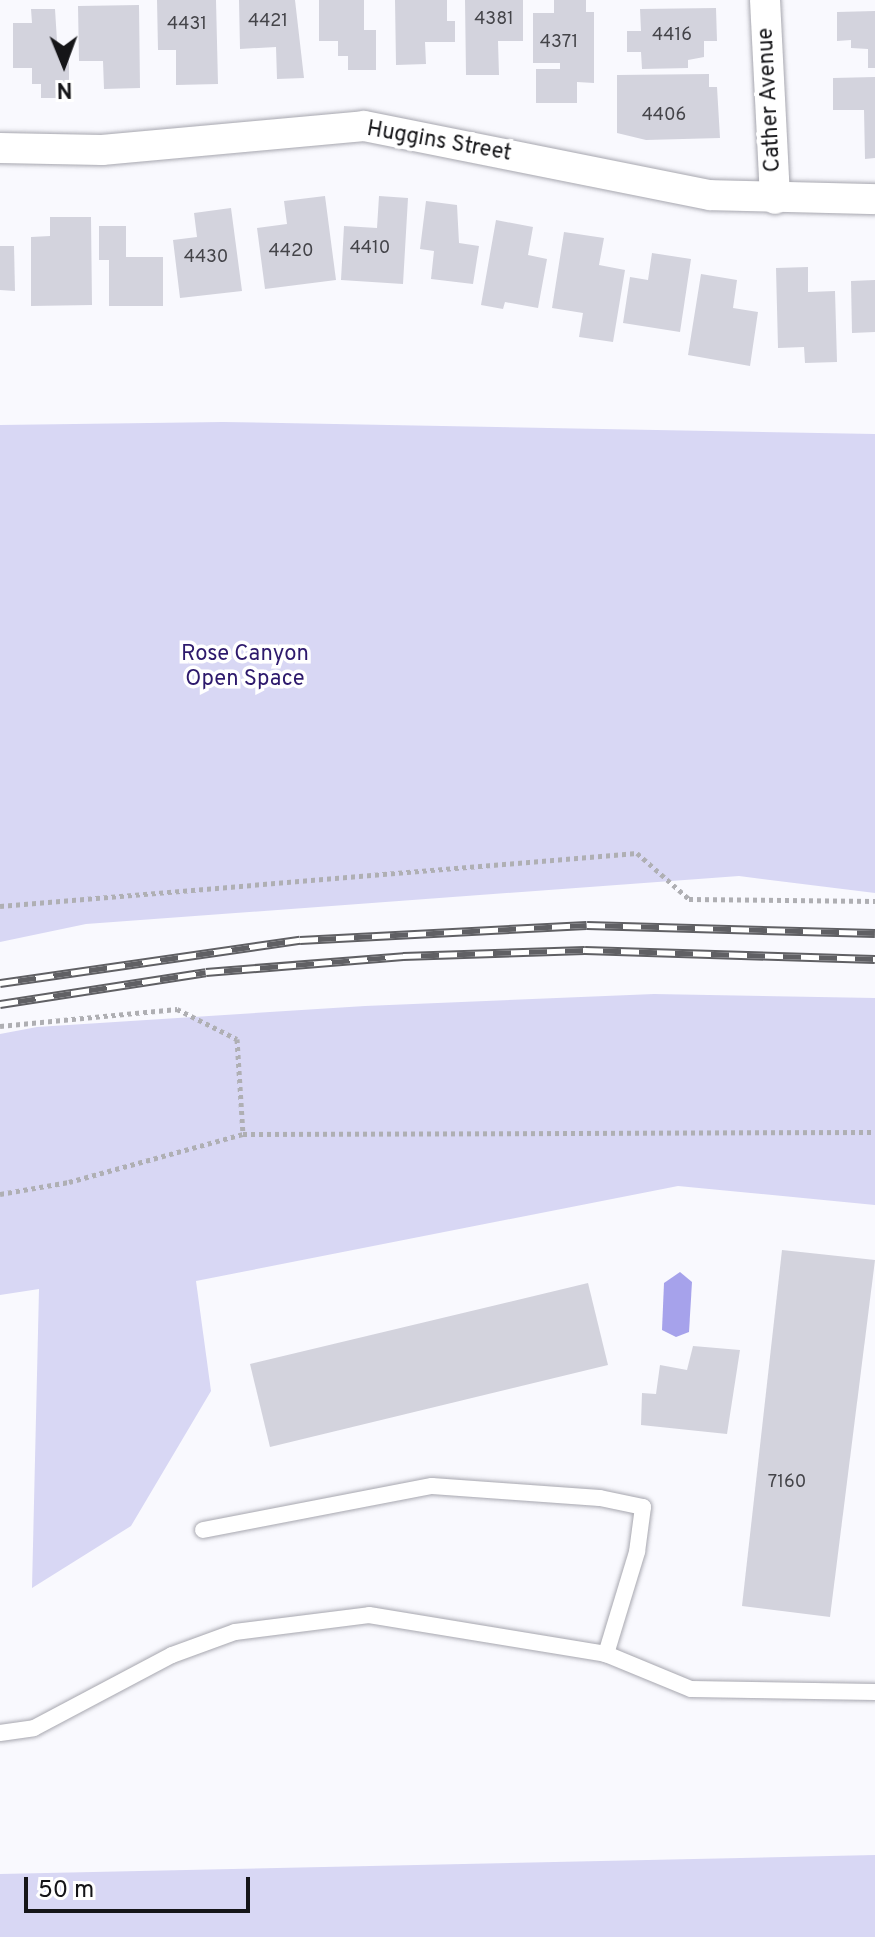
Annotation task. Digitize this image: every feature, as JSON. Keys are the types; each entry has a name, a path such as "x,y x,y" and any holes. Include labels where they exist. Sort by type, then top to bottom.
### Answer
{"street":[{"name":"Cather Avenue","path":"765,0 775,199"},
{"name":"Huggins Street","path":"0,148 102,150 364,126 710,195 775,199 875,199"}],"lane":[{"path":"203,1530 432,1486 600,1498 643,1507 637,1552 606,1654"},
{"path":"0,1733 34,1728 172,1655 250,1630 369,1615 606,1654 691,1689 875,1692"}],"path":[{"path":"0,906 637,853 689,899 875,901"},
{"path":"0,1026 177,1009 237,1039 243,1134"},
{"path":"0,1194 69,1182 243,1134 875,1132"}],"green space":[{"name":"Rose Canyon Open Space","path":"223,422 875,434 875,893 739,876 86,924 0,942 0,425"},
{"path":"654,994 875,998 875,1205 678,1186 196,1281 211,1391 131,1526 32,1588 39,1289 0,1295 0,1034 37,1027 365,1006"},
{"path":"875,1855 875,1937 0,1937 0,1874"}],"shaded area":[{"path":"680,1272 692,1282 689,1332 676,1337 662,1330 664,1283"}],"building":[{"path":"157,0 216,0 218,84 176,85 176,50 158,50"},
{"path":"239,0 295,0 304,78 277,79 276,47 240,49"},
{"path":"319,0 364,0 364,30 376,30 376,70 348,70 348,56 338,56 338,41 319,41"},
{"path":"395,0 447,0 447,21 455,21 455,42 425,42 426,64 396,65"},
{"path":"465,0 523,0 523,41 498,41 499,75 466,75"},
{"path":"554,0 586,0 586,12 594,12 594,83 577,82 577,103 536,103 536,69 560,69 560,63 533,63 533,13 554,13"},
{"path":"139,5 140,88 104,89 103,61 79,61 78,6"},
{"path":"716,8 717,41 704,41 704,57 688,60 688,68 642,69 641,52 627,52 627,31 641,31 640,9"},
{"path":"31,9 55,9 58,57 69,57 69,98 41,98 41,84 32,84 32,68 13,68 13,23 32,23"},
{"path":"875,11 875,68 868,68 868,49 851,48 851,40 837,41 837,12"},
{"path":"709,74 709,87 717,87 720,138 646,140 617,133 617,75"},
{"path":"875,77 875,158 865,159 864,110 833,110 833,78"},
{"path":"325,196 336,280 265,289 257,228 287,224 284,201"},
{"path":"379,196 408,198 403,284 341,280 344,226 377,228"},
{"path":"426,201 457,205 459,243 479,246 473,284 431,279 434,251 420,249"},
{"path":"231,208 242,291 180,298 173,240 197,237 194,213"},
{"path":"50,217 91,217 92,305 31,306 31,237 50,236"},
{"path":"496,220 533,227 528,255 547,259 538,308 505,302 503,309 481,305"},
{"path":"99,226 126,226 126,257 163,257 163,306 109,306 109,260 99,260"},
{"path":"564,232 604,238 599,265 625,270 613,342 579,337 583,313 552,308"},
{"path":"0,246 14,246 15,291 0,290"},
{"path":"652,253 691,259 680,332 623,323 630,277 648,280"},
{"path":"808,267 808,292 835,291 837,362 805,363 804,347 778,348 776,268"},
{"path":"701,274 737,280 733,308 758,312 750,366 688,355"},
{"path":"875,280 875,332 852,333 851,281"},
{"path":"782,1250 875,1260 830,1617 742,1606"},
{"path":"588,1283 608,1365 270,1447 250,1364"},
{"path":"693,1346 740,1350 727,1434 641,1425 642,1393 656,1394 660,1365 687,1370"}],"railway":[{"path":"0,983 300,940 587,925 875,933"},
{"path":"0,1004 206,972 403,956 585,950 875,959"}]}
